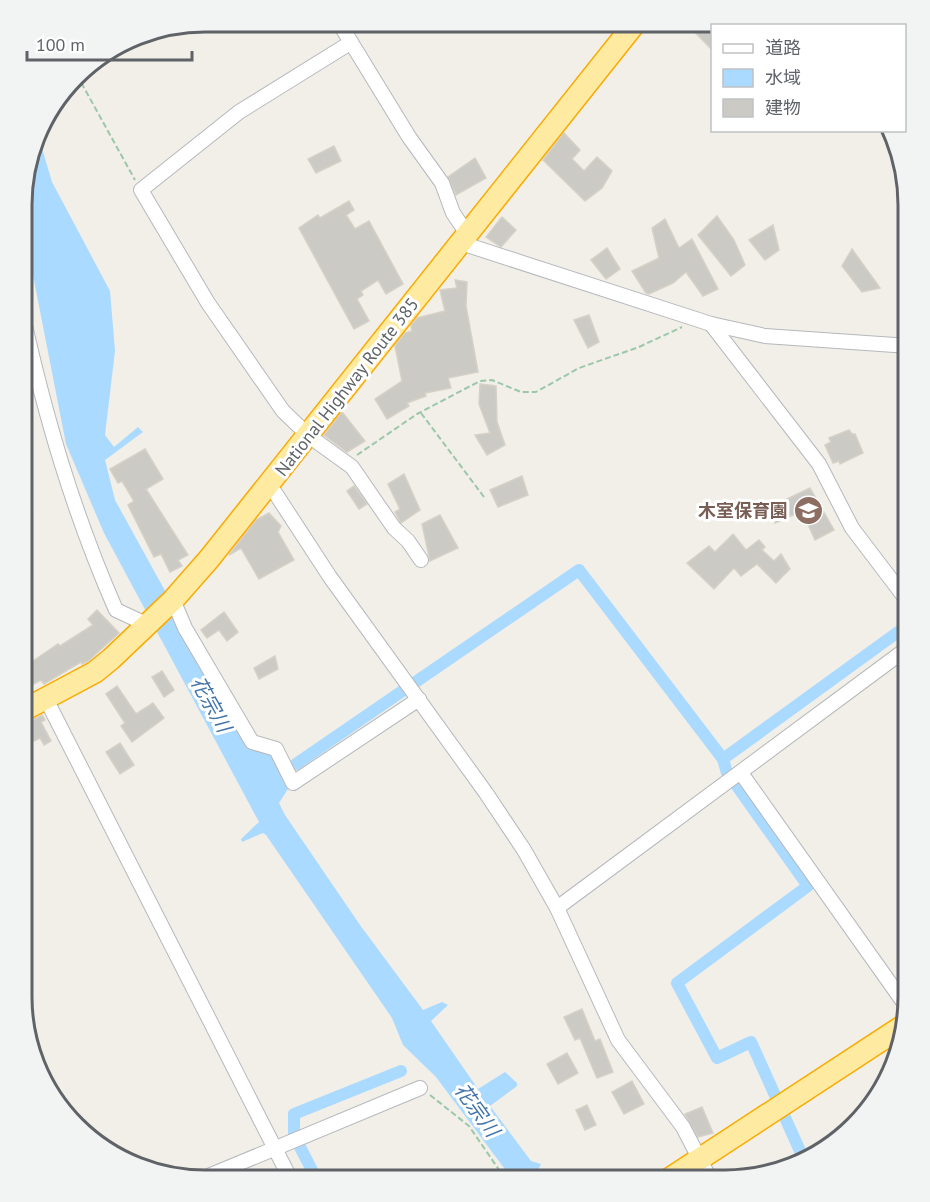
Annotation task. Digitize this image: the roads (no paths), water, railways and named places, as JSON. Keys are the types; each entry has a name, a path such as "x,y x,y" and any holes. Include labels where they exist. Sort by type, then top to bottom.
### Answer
{"highway":[{"name":"National Highway Route 385","path":"32,706 94,672 172,601 270,485 628,32"},
{"path":"682,1170 895,1031"}],"street":[{"path":"344,32 442,183 464,239 711,324 765,336 898,345"},
{"path":"350,43 240,111 141,190 208,303 282,411 309,436 347,462 394,528 408,541 421,560"},
{"path":"711,324 819,464 852,528 898,589"},
{"path":"32,354 53,441 81,528 116,610 148,622"},
{"path":"270,485 330,577 505,821 557,908 618,1040 683,1127 705,1170"},
{"path":"172,601 185,628 252,742 276,749 293,783 417,697"},
{"path":"557,908 898,655"},
{"path":"46,699 286,1170"},
{"path":"741,773 898,994"},
{"path":"223,1170 276,1150 420,1088"}],"water":[{"name":"花宗川","path":"42,147 52,182 110,291 115,351 105,435 114,447 138,427 143,432 105,460 115,500 250,745 271,751 288,789 279,803 285,815 360,925 423,1010 442,1002 448,1005 431,1021 478,1089 505,1072 517,1083 517,1086 490,1106 531,1161 541,1164 538,1170 506,1170 436,1077 403,1045 392,1018 266,835 263,833 242,842 241,839 259,822 104,533 66,444 32,270 33,182"}],"waterway":[{"path":"296,764 579,570 723,759 898,632"},
{"path":"723,759 727,773"},
{"path":"737,786 808,886 677,983 717,1058 751,1042 801,1152"},
{"path":"294,1137 294,1114 401,1071"},
{"path":"299,1145 312,1170"}],"place":[{"name":"木室保育園","path":"809,511"}]}
